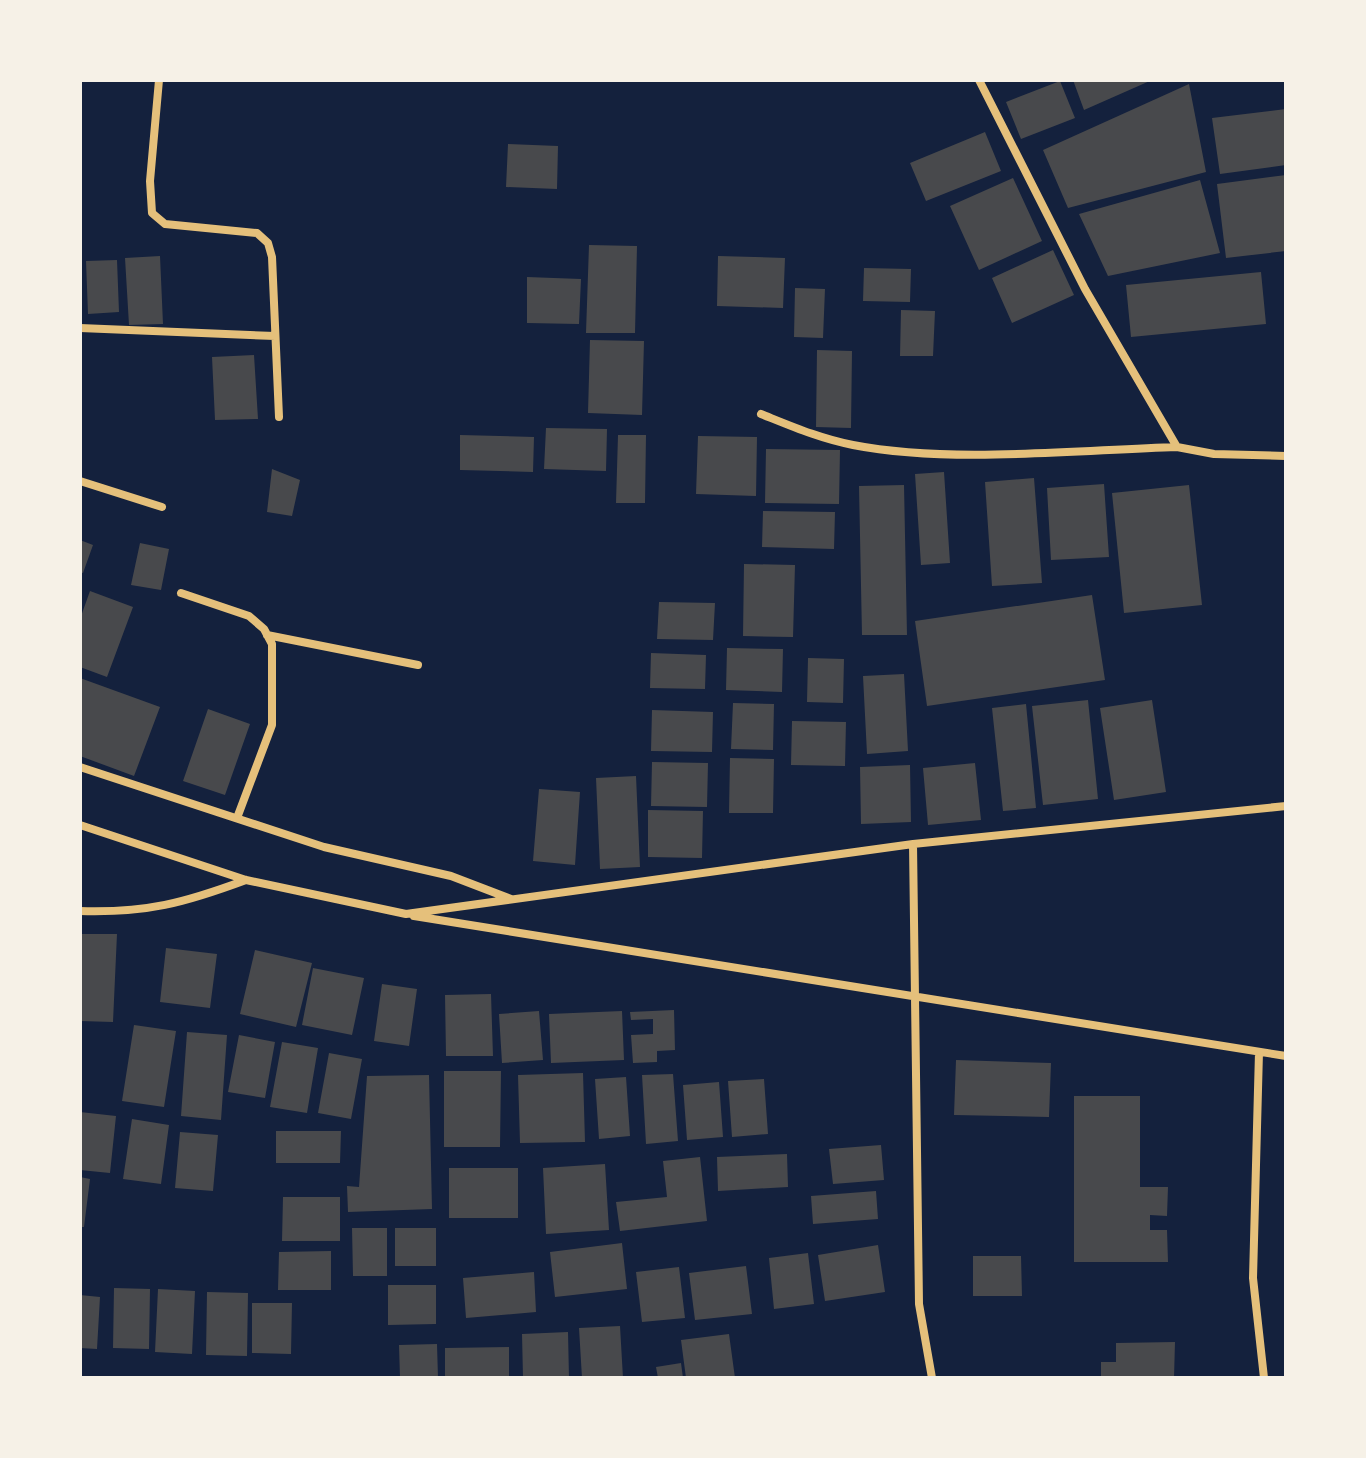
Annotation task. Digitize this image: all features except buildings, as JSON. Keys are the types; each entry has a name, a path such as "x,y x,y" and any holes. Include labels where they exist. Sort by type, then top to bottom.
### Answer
{"street":[{"path":"159,80 150,181 152,213 165,224 257,233 268,243 272,257 279,417"},
{"path":"979,80 1085,289 1177,447"},
{"path":"80,328 275,336"},
{"path":"761,414 813,435 888,451 950,453 1177,447 1214,454 1286,456"},
{"path":"80,481 162,507"},
{"path":"181,593 249,616 267,635 273,659 272,725 237,818"},
{"path":"267,635 418,665"},
{"path":"80,767 324,847 451,876 512,899"},
{"path":"406,914 913,844 1286,806"},
{"path":"80,825 246,880 406,914 1286,1056"},
{"path":"913,844 919,1304 932,1378"},
{"path":"80,911 127,913 178,905 246,880"},
{"path":"1259,1052 1253,1278 1264,1378"}]}
